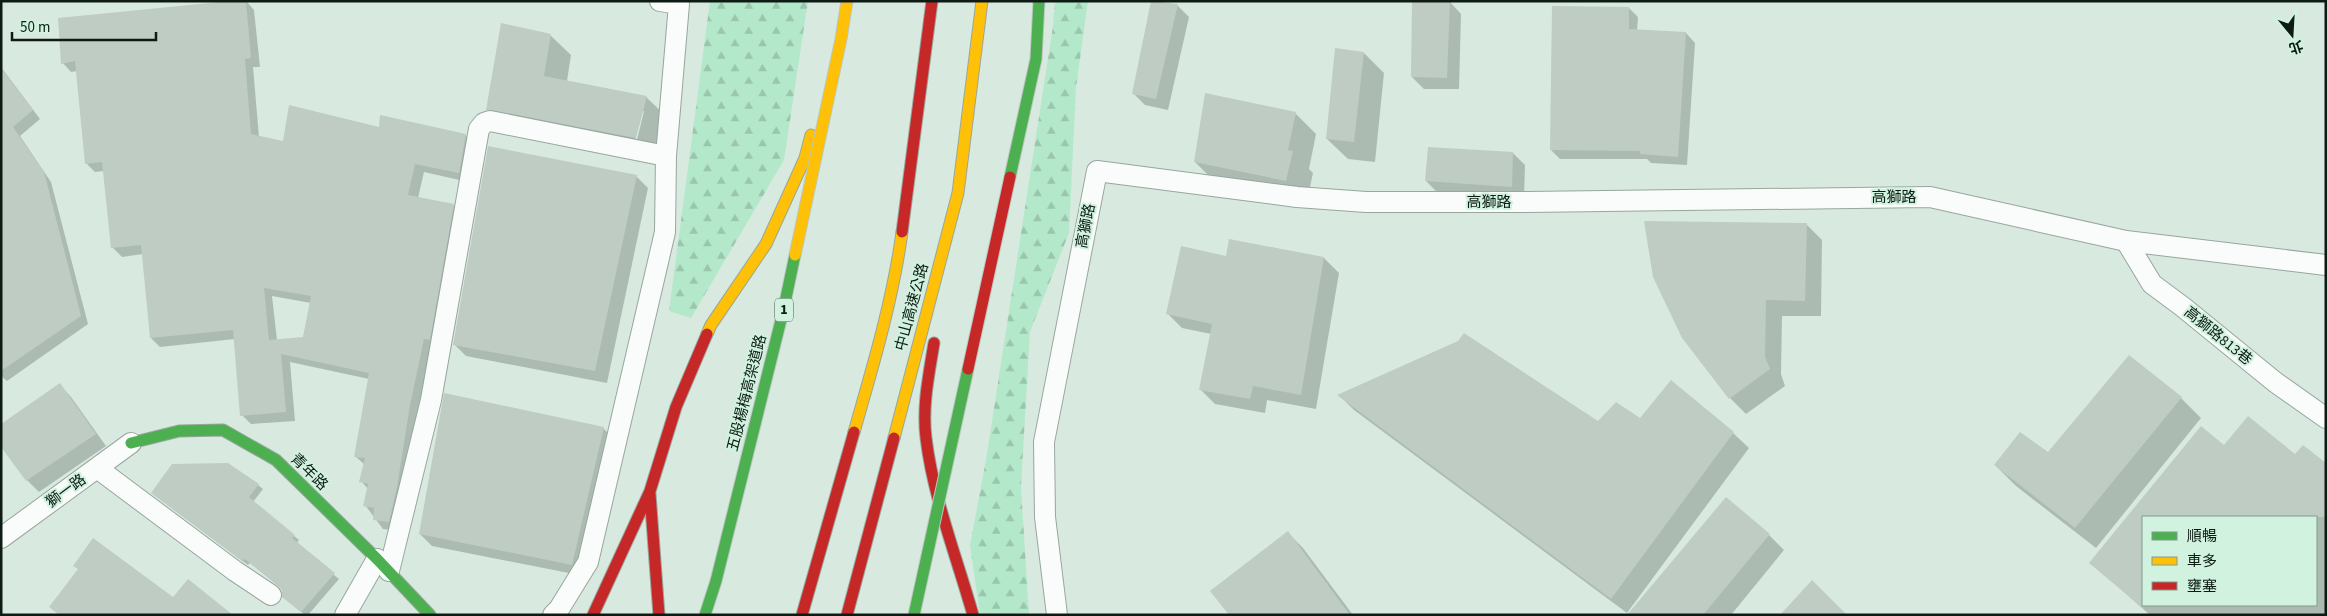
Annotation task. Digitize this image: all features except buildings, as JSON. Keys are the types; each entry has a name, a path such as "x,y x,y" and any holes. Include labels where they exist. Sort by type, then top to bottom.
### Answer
{"main road":[{"path":"593,615 650,491 676,407 711,325 766,244 804,158 848,1"},
{"name":"五股楊梅高架道路","path":"705,615 716,581 783,312 842,39 848,1"},
{"name":"中山高速公路","path":"802,615 872,369 898,260 932,1"},
{"name":"中山高速公路","path":"848,615 958,193 982,1"},
{"path":"914,615 1036,59 1039,1"},
{"path":"939,316 958,193"},
{"path":"936,335 925,401 926,437 933,476 973,615"},
{"name":"青年路","path":"131,443 179,431 223,430 276,460 383,565 430,615"},
{"path":"650,491 659,615"}],"street":[{"path":"553,615 559,609 588,562 665,232 669,3"},
{"path":"345,615 383,565 431,400 479,129 484,123 490,121 666,156"},
{"name":"高獅路","path":"1057,615 1045,517 1044,442 1097,171 1297,197 1366,202 1930,197 2126,241 2326,265"},
{"name":"高獅路813巷","path":"2126,241 2152,284 2275,382 2326,418"},
{"name":"獅一路","path":"1,538 131,443"},
{"path":"97,468 235,571 271,594"}],"green space":[{"path":"710,1 808,1 784,160 691,318 669,311"},
{"path":"1055,1 1088,1 1076,88 1069,233 1030,332 1021,487 1029,615 980,615 970,545 986,460 1053,26"}],"traffic: fast":[{"path":"1010,177 1036,59 1039,1"},
{"path":"705,615 716,581 783,312 795,255"},
{"path":"914,615 968,369"},
{"path":"131,443 179,431 223,430 276,460 377,559 430,615"}],"traffic: slow":[{"path":"795,255 841,39 847,1"},
{"path":"894,438 958,193 982,1"},
{"path":"707,334 711,325 766,244 805,158 811,135"},
{"path":"854,432 888,307 902,232"}],"traffic: jam":[{"path":"902,232 932,1"},
{"path":"968,369 1010,177"},
{"path":"593,615 650,491 676,407 707,334"},
{"path":"934,343 925,402 925,426 929,460 940,505 973,615"},
{"path":"802,615 854,432"},
{"path":"847,615 894,438"},
{"path":"650,494 659,615"}]}
